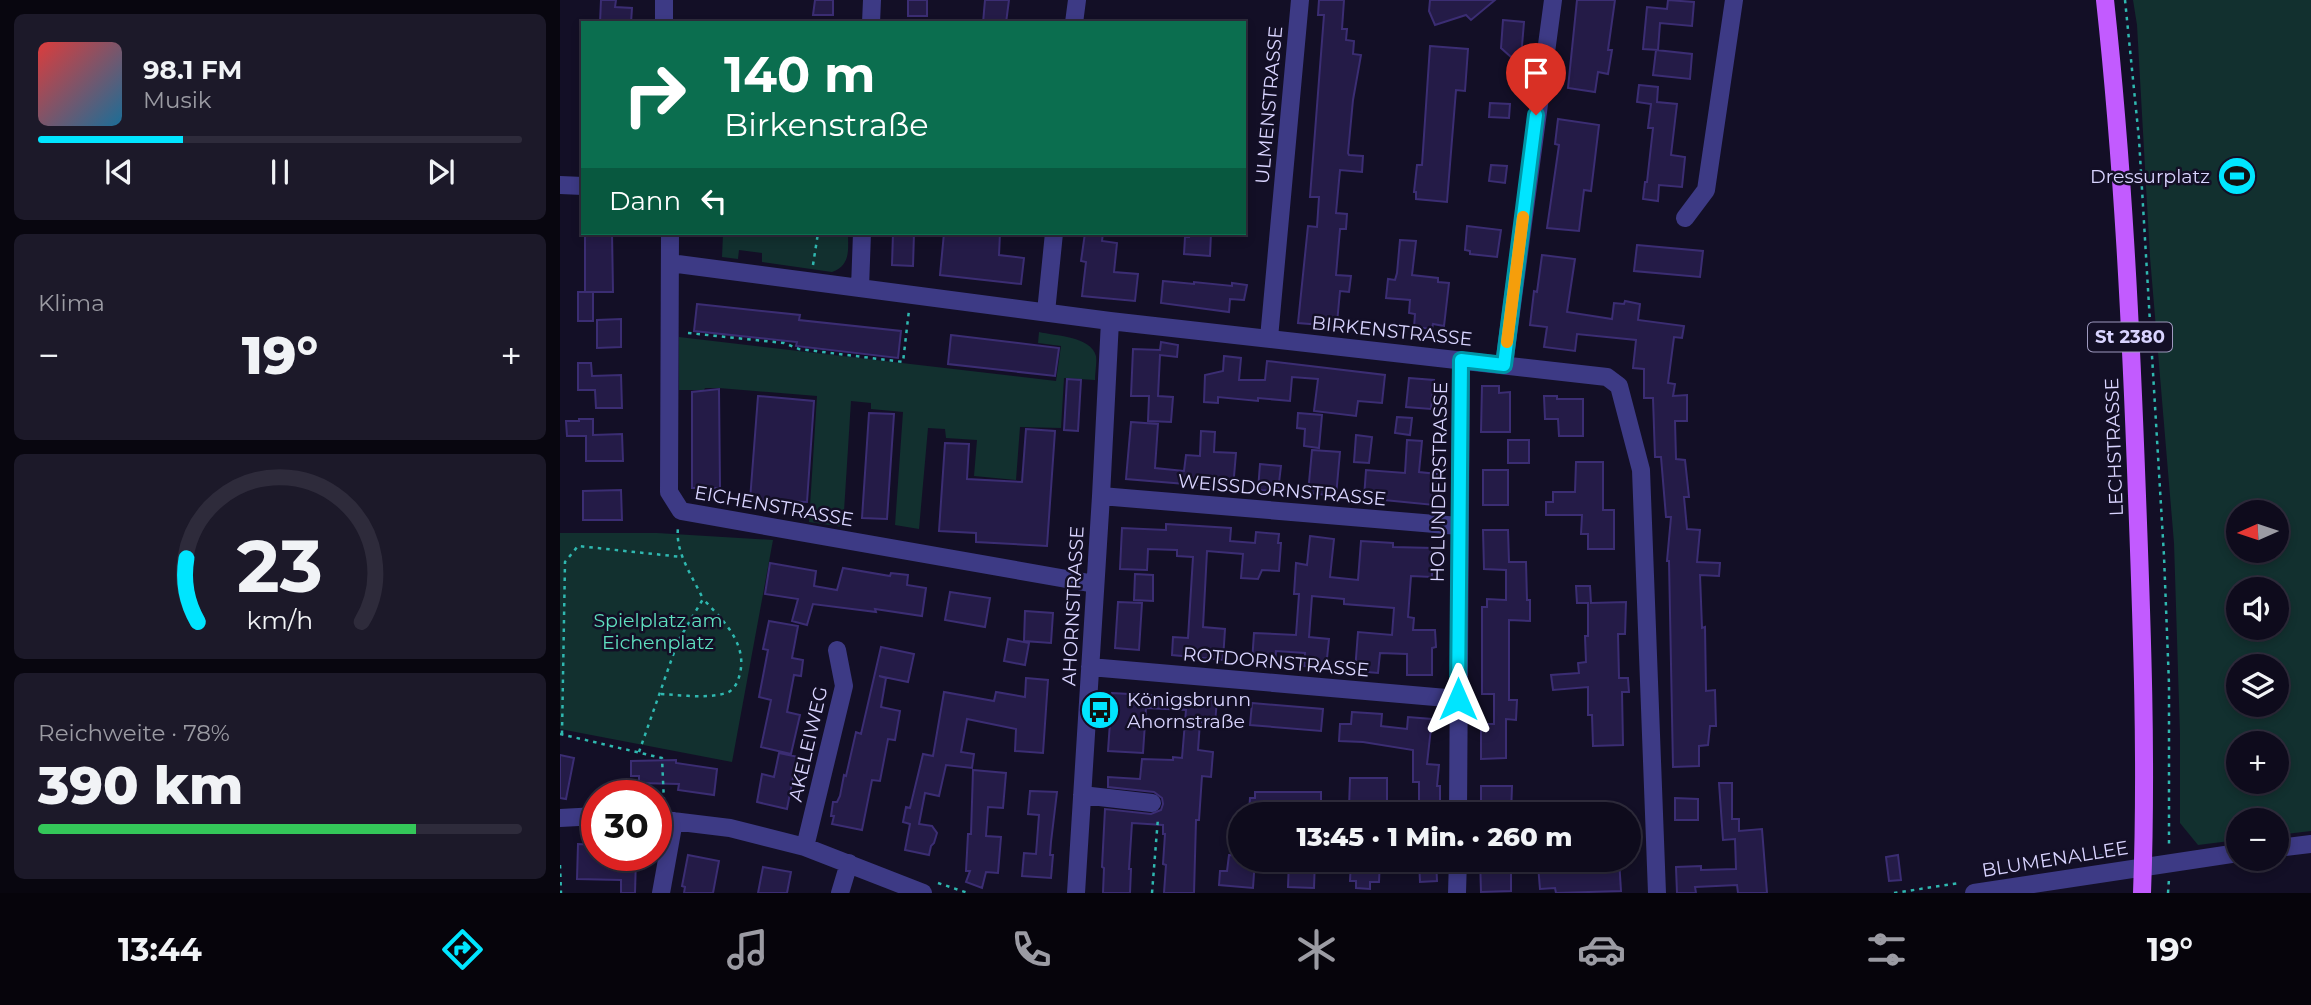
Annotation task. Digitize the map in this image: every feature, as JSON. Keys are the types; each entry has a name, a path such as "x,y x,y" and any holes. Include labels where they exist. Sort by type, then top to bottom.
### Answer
{"main road":[{"name":"LECHSTRASSE","path":"2105,0 2118,119 2134,409 2144,675 2143,893"}],"street":[{"path":"664,0 664,21"},
{"path":"871,21 872,0"},
{"path":"1074,21 1077,0"},
{"name":"ULMENSTRASSE","path":"1269,338 1300,0"},
{"path":"1504,365 1553,0"},
{"path":"1685,218 1706,190 1734,0"},
{"path":"560,185 581,186"},
{"name":"EICHENSTRASSE","path":"670,235 669,492 681,511 1095,584"},
{"path":"860,288 862,235"},
{"path":"1046,312 1054,235"},
{"name":"BIRKENSTRASSE","path":"670,263 1110,321 1607,377 1619,386 1641,470 1643,490 1657,893"},
{"name":"AHORNSTRASSE","path":"1076,893 1110,321"},
{"name":"HOLUNDERSTRASSE","path":"1458,802 1461,360"},
{"name":"WEISSDORNSTRASSE","path":"1101,496 1459,526"},
{"name":"AKELEIWEG","path":"805,847 844,686 837,650"},
{"name":"ROTDORNSTRASSE","path":"1090,667 1458,699"},
{"path":"1082,795 1152,803"},
{"path":"560,818 581,817"},
{"path":"672,821 730,828 805,847 922,893"},
{"path":"2289,847 2311,844"},
{"name":"BLUMENALLEE","path":"1974,893 2226,855"},
{"path":"840,893 849,863"},
{"path":"661,893 662,871"},
{"path":"1457,893 1458,872"}],"path":[{"path":"2125,0 2139,139 2164,556 2169,684 2169,863"},
{"path":"811,282 818,235"},
{"path":"670,330 903,362 911,295"},
{"path":"661,694 711,696 729,692 737,684 741,671 742,654 728,626 703,598 682,557 677,536 681,511"},
{"path":"663,780 662,758 561,734 565,562 578,546 682,557"},
{"path":"639,752 678,641 703,598"},
{"path":"1152,803 1158,812 1152,893"},
{"path":"560,865 561,893"}],"green space":[{"path":"2133,0 2311,0 2311,831 2289,834 2289,808 2226,808 2226,842 2198,845 2180,823 2174,543 2150,257 2137,25"},
{"path":"723,235 848,235 845,261 832,272 762,262 762,253 739,250 738,259 722,257"},
{"path":"1039,332 1072,338 1093,349 1096,356 1095,380 1064,378 1061,428 1020,427 1016,480 974,476 977,440 946,438 945,429 928,428 919,529 895,525 903,412 871,409 871,403 851,401 843,527 809,522 817,396 719,388 679,390 679,337 1056,381 1061,346 1038,343"},
{"name":"Spielplatz am Eichenplatz","path":"560,533 657,533 773,540 732,762 560,729"}],"building":[{"path":"601,0 616,0 615,7 632,8 631,21 600,21"},
{"path":"815,0 833,0 833,15 813,15"},
{"path":"908,0 927,0 927,16 908,16"},
{"path":"985,0 1009,0 1006,21 983,21"},
{"path":"1319,0 1344,0 1342,29 1347,29 1346,40 1354,41 1353,54 1361,55 1348,153 1363,156 1362,172 1340,170 1336,213 1347,214 1346,229 1340,229 1336,275 1351,276 1349,292 1340,291 1337,323 1323,322 1322,325 1298,323 1308,226 1317,227 1319,197 1310,197 1324,15 1318,15"},
{"path":"1430,0 1495,0 1471,20 1466,15 1435,25 1429,11"},
{"path":"1577,0 1615,0 1608,50 1612,50 1608,74 1598,72 1595,92 1568,88"},
{"path":"1668,0 1694,2 1692,26 1660,23 1658,50 1643,49 1647,7 1667,9"},
{"path":"1503,20 1524,22 1521,58 1511,57 1501,48"},
{"path":"1430,46 1468,49 1465,91 1456,90 1447,202 1416,199 1414,192 1417,165 1422,165"},
{"path":"1656,50 1692,54 1690,79 1653,75"},
{"path":"1639,85 1658,87 1657,102 1677,104 1671,155 1685,157 1682,187 1659,185 1658,201 1643,199 1653,128 1648,128 1651,104 1637,102"},
{"path":"1490,103 1510,104 1509,118 1489,117"},
{"path":"1558,119 1599,125 1591,191 1584,190 1579,231 1547,228 1559,145 1555,144"},
{"path":"1491,165 1507,166 1505,183 1489,181"},
{"path":"1467,226 1501,230 1497,257 1470,254 1470,251 1465,250"},
{"path":"585,235 612,235 613,292 585,292"},
{"path":"893,235 914,235 913,266 892,265"},
{"path":"944,235 1000,235 999,255 1024,258 1021,284 940,275"},
{"path":"1085,235 1103,235 1102,241 1117,243 1114,272 1138,274 1135,301 1082,296 1086,262 1081,261"},
{"path":"1211,235 1210,256 1184,254 1185,237"},
{"path":"1400,240 1416,241 1412,275 1438,278 1438,282 1449,283 1444,326 1433,324 1432,329 1414,327 1415,314 1409,313 1410,300 1386,298 1388,279 1395,280 1397,273"},
{"path":"1637,245 1703,251 1700,277 1634,271"},
{"path":"1542,255 1575,259 1567,312 1612,319 1614,303 1624,304 1625,301 1640,304 1638,320 1684,326 1682,338 1674,337 1668,383 1675,384 1673,396 1687,395 1687,421 1675,421 1676,459 1685,460 1689,497 1684,497 1687,529 1700,530 1697,562 1720,563 1719,576 1700,575 1702,628 1705,627 1706,691 1715,690 1716,726 1710,726 1708,745 1699,746 1699,766 1673,767 1667,561 1671,517 1666,517 1661,457 1655,457 1653,398 1644,398 1644,369 1633,368 1636,340 1577,334 1575,351 1544,347 1547,327 1530,325"},
{"path":"1163,281 1247,285 1244,300 1230,299 1229,312 1161,303"},
{"path":"578,292 593,292 593,321 578,321"},
{"path":"697,304 800,315 799,320 901,331 898,358 796,346 797,342 694,331"},
{"path":"621,319 621,347 597,348 597,320"},
{"path":"951,335 1059,348 1055,376 948,364"},
{"path":"1161,342 1178,345 1177,357 1160,355 1158,396 1173,397 1171,422 1148,421 1149,396 1131,396 1133,349 1160,350"},
{"path":"1224,356 1241,358 1239,380 1265,380 1267,361 1385,375 1382,403 1358,401 1356,416 1314,411 1318,379 1292,377 1290,401 1218,397 1218,403 1204,402 1205,375 1223,371"},
{"path":"578,363 591,363 592,376 621,375 622,408 596,408 595,390 578,390"},
{"path":"1409,378 1434,380 1431,409 1406,407"},
{"path":"1067,379 1081,380 1078,431 1064,430"},
{"path":"1482,386 1499,386 1499,393 1510,392 1510,432 1481,432"},
{"path":"719,389 720,488 692,488 692,392"},
{"path":"758,396 814,401 807,502 750,500"},
{"path":"1544,396 1583,399 1583,436 1559,436 1558,419 1545,419"},
{"path":"869,413 894,414 887,519 862,518"},
{"path":"1298,413 1322,415 1319,448 1304,446 1305,429 1297,428"},
{"path":"1397,417 1412,418 1410,435 1395,433"},
{"path":"593,419 593,435 622,434 623,461 586,461 586,436 567,436 566,421"},
{"path":"1131,422 1158,424 1155,468 1184,471 1186,455 1200,456 1201,431 1215,432 1214,452 1236,453 1233,488 1126,479"},
{"path":"1026,429 1055,431 1047,546 976,542 976,533 939,531 945,443 969,444 967,479 1022,482"},
{"path":"1356,435 1372,437 1369,463 1354,462"},
{"path":"1407,440 1422,441 1419,472 1437,474 1434,505 1364,498 1366,470 1405,473"},
{"path":"1508,440 1529,440 1529,463 1508,463"},
{"path":"1312,450 1340,452 1336,496 1308,493"},
{"path":"1576,462 1603,462 1603,510 1614,510 1614,549 1588,549 1588,534 1581,534 1582,515 1546,515 1546,502 1553,502 1553,492 1575,492"},
{"path":"1260,464 1281,466 1278,491 1258,490"},
{"path":"1483,470 1508,470 1508,505 1483,505"},
{"path":"621,490 622,520 583,520 583,491"},
{"path":"1166,524 1231,528 1230,541 1255,543 1256,532 1279,534 1279,571 1262,570 1258,579 1241,578 1243,554 1207,551 1203,627 1225,629 1223,660 1172,655 1173,637 1188,638 1193,557 1177,556 1177,550 1148,549 1147,570 1120,569 1122,528 1166,530"},
{"path":"1483,530 1508,530 1509,562 1526,562 1527,600 1530,600 1530,621 1509,620 1509,700 1517,700 1516,720 1506,719 1506,758 1481,759 1481,724 1494,724 1494,694 1482,694 1482,607 1487,607 1487,599 1506,600 1506,570 1484,569"},
{"path":"1310,536 1334,539 1330,577 1358,580 1361,541 1393,543 1393,547 1433,548 1432,577 1411,576 1408,617 1414,618 1413,630 1435,630 1436,647 1432,648 1432,675 1407,675 1407,654 1380,653 1378,673 1355,671 1358,632 1392,635 1394,608 1344,604 1344,599 1312,596 1309,637 1329,639 1326,668 1304,666 1305,653 1276,651 1275,664 1252,662 1254,633 1296,635 1299,594 1294,594 1296,563 1307,565"},
{"path":"770,563 816,571 814,586 837,590 843,568 890,576 891,573 908,575 907,585 926,588 922,616 813,604 807,625 792,621 798,599 765,594"},
{"path":"1135,574 1153,575 1153,601 1134,600"},
{"path":"1576,586 1590,586 1591,603 1626,602 1625,634 1618,634 1619,678 1628,678 1629,692 1622,692 1623,745 1593,746 1592,715 1588,715 1588,687 1553,690 1551,675 1579,673 1578,663 1586,662 1588,603 1577,603"},
{"path":"950,592 990,598 985,627 945,620"},
{"path":"1118,602 1142,603 1139,650 1115,648"},
{"path":"1025,611 1053,613 1051,643 1024,641"},
{"path":"769,621 798,626 792,658 803,660 801,676 794,675 787,712 800,715 791,754 761,747 771,700 759,697 768,650 763,649"},
{"path":"1008,639 1029,643 1025,665 1004,661"},
{"path":"881,647 914,654 908,682 879,676 886,678 881,707 900,711 895,740 888,739 880,781 872,780 862,830 832,824 834,816 831,816 833,802 837,802 840,796 844,775 846,776 856,732 861,734"},
{"path":"1026,678 1048,680 1043,753 1015,751 1016,729 967,719 961,752 974,754 972,768 946,765 939,796 925,793 919,824 932,826 937,833 929,855 905,850 910,824 903,822 906,807 910,808 923,754 933,756 944,692 994,701 996,692 1025,697"},
{"path":"1112,693 1217,699 1215,724 1200,722 1198,750 1213,752 1211,777 1202,776 1199,820 1196,820 1194,893 1164,893 1166,865 1163,864 1163,825 1132,823 1130,893 1103,893 1105,809 1151,814 1161,810 1163,804 1162,798 1154,792 1108,787 1108,777 1140,779 1142,759 1182,758 1186,710 1146,708 1143,753 1108,751"},
{"path":"1252,703 1323,709 1321,731 1250,725"},
{"path":"1352,712 1382,714 1381,726 1407,729 1408,717 1432,719 1427,764 1439,765 1437,786 1440,786 1440,802 1419,802 1419,782 1413,782 1413,750 1339,741 1340,724 1351,724"},
{"path":"779,753 803,758 798,779 793,778 787,809 757,802 762,774 774,777"},
{"path":"560,755 574,758 566,799 560,798"},
{"path":"676,760 676,763 717,769 714,795 678,790 679,784 672,784 672,780 639,780 639,776 631,776 631,761"},
{"path":"973,770 1006,773 1003,808 988,807 986,836 1001,837 998,873 986,872 982,888 966,882 970,871 966,871 968,834 971,834"},
{"path":"1350,778 1387,778 1387,802 1349,802"},
{"path":"1719,783 1732,783 1732,819 1739,819 1739,831 1762,829 1767,893 1738,893 1737,885 1695,887 1696,893 1677,893 1676,867 1701,866 1701,870 1736,869 1735,839 1723,840"},
{"path":"1481,786 1512,786 1511,802 1481,802"},
{"path":"1030,791 1057,792 1050,855 1053,855 1051,878 1022,876 1024,853 1036,854 1039,815 1028,814"},
{"path":"1255,792 1321,792 1321,802 1250,802 1250,798 1255,798"},
{"path":"1675,798 1698,799 1698,820 1675,820"},
{"path":"578,844 581,844 581,871 636,871 635,893 621,893 621,880 577,879"},
{"path":"688,855 719,861 713,893 684,893 685,887 682,886"},
{"path":"1898,855 1901,880 1889,881 1886,857"},
{"path":"1228,863 1228,872 1254,872 1253,888 1219,885 1220,871 1227,871"},
{"path":"763,867 791,872 787,893 758,893"},
{"path":"1289,872 1315,872 1314,888 1288,887"},
{"path":"1350,872 1379,872 1379,882 1370,882 1370,889 1356,888 1356,881 1350,881"},
{"path":"1420,872 1437,872 1437,881 1420,882"},
{"path":"1480,872 1511,872 1511,891 1481,892"},
{"path":"1539,872 1620,872 1621,891 1556,893 1555,888 1540,889"}],"slow traffic":[{"path":"1507,342 1523,217"}],"place":[{"name":"Dressurplatz","path":"2237,176"},
{"name":"Königsbrunn Ahornstraße","path":"1100,710"}],"route":[{"path":"1458,699 1461,360 1504,365 1536,115"}]}
